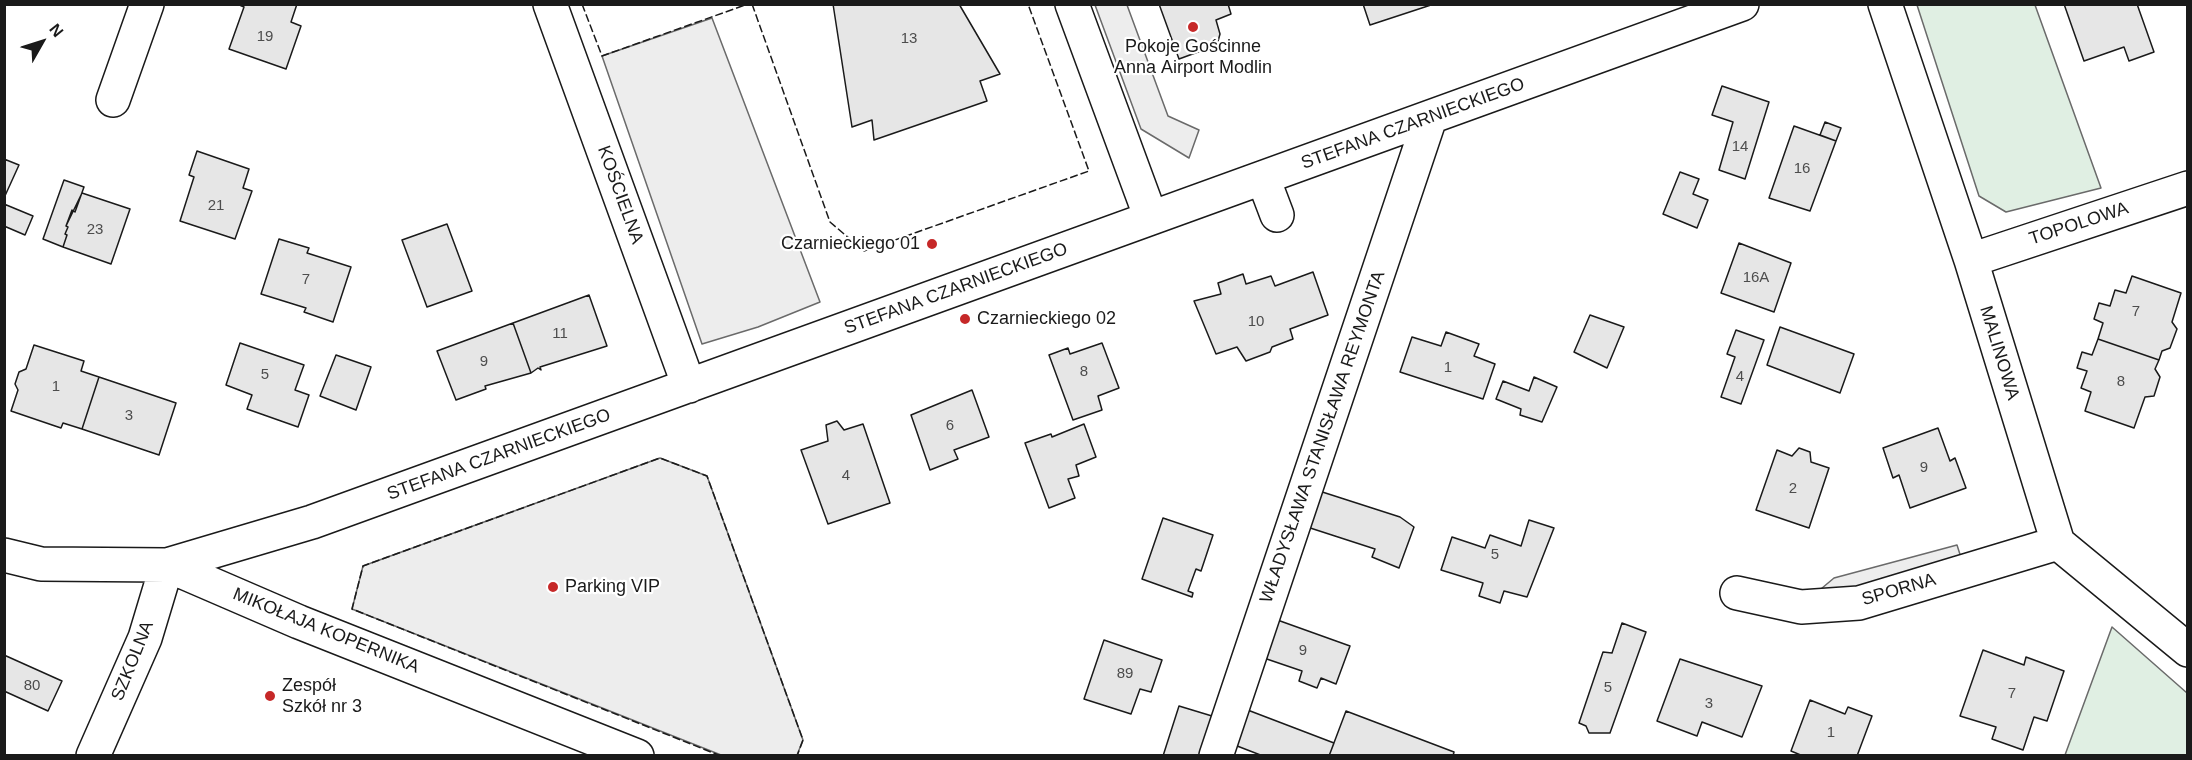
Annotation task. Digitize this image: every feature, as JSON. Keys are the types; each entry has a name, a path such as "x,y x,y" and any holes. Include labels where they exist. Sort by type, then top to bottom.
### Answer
{"street":[{"path":"113,100 147,4"},
{"name":"KOŚCIELNA","path":"550,4 689,386"},
{"path":"1072,4 1151,218"},
{"name":"STEFANA CZARNIECKIEGO","path":"167,565 312,522 1742,4"},
{"name":"MALINOWA","path":"1885,4 1971,260 2058,543"},
{"name":"WŁADYSŁAWA STANISŁAWA REYMONTA","path":"1216,756 1430,118"},
{"path":"1263,178 1277,215"},
{"name":"TOPOLOWA","path":"1971,260 2187,188"},
{"path":"2058,543 2187,650"},
{"name":"SPORNA","path":"1737,593 1801,606 1859,603 2058,543"},
{"name":"MIKOŁAJA KOPERNIKA","path":"4,555 41,564 167,565 298,622 637,756"},
{"name":"SZKOLNA","path":"93,756 145,638 167,565"}],"green space":[{"path":"1917,5 2035,5 2101,188 2006,212 1979,196"},
{"path":"2112,627 2187,693 2187,755 2065,755"}],"shaded area":[{"path":"1095,5 1127,5 1168,116 1199,130 1189,158 1141,129"},
{"path":"712,18 820,302 758,327 702,344 602,56"},
{"name":"Parking VIP","path":"660,458 707,476 803,740 797,755 721,755 352,609 363,566"},
{"path":"1957,545 1964,567 1809,599 1834,578"}],"building":[{"path":"237,4 297,4 291,22 301,26 286,69 229,49 244,7"},
{"path":"833,4 959,4 1000,74 980,81 987,101 874,140 872,120 852,127"},
{"name":"Pokoje Gościnne Anna Airport Modlin","path":"1159,4 1228,4 1231,14 1216,20 1220,34 1217,45 1179,59"},
{"path":"1363,4 1434,4 1370,25"},
{"path":"2064,4 2137,4 2154,52 2129,61 2124,47 2084,61"},
{"path":"1722,86 1769,102 1745,179 1719,170 1733,122 1712,115"},
{"path":"1825,122 1841,128 1836,141 1820,135"},
{"path":"1794,126 1836,141 1810,211 1769,198"},
{"path":"197,151 249,169 243,188 252,191 235,239 180,221 194,177 189,175"},
{"path":"4,159 19,165 4,198"},
{"path":"1680,172 1699,179 1693,194 1708,200 1697,228 1663,214"},
{"path":"64,180 84,187 75,212 72,210 66,226 68,227 65,234 67,235 63,247 43,239"},
{"path":"82,193 130,209 111,264 63,247 67,235 65,234 68,227 66,226"},
{"path":"4,204 33,216 25,235 4,226"},
{"path":"447,224 472,291 427,307 402,240"},
{"path":"279,239 309,248 307,253 351,267 333,322 304,312 306,308 261,294"},
{"path":"1739,243 1791,263 1774,312 1721,293"},
{"path":"1313,272 1328,315 1290,329 1293,339 1272,347 1270,352 1246,361 1237,347 1216,354 1194,301 1221,294 1218,283 1243,274 1246,284 1271,276 1275,286"},
{"path":"2132,276 2181,293 2172,322 2177,329 2170,348 2162,351 2159,360 2098,339 2103,323 2094,319 2099,303 2110,306 2115,290 2126,293"},
{"path":"589,295 607,346 540,367 541,370 538,368 531,373 513,323"},
{"path":"1590,315 1624,327 1607,368 1574,352"},
{"path":"513,323 531,373 485,386 486,389 456,400 437,351"},
{"path":"1780,327 1854,354 1840,393 1767,365"},
{"path":"1736,330 1764,340 1741,404 1721,397 1735,357 1727,354"},
{"path":"1446,332 1479,344 1474,356 1495,364 1483,399 1400,372 1412,337 1441,346"},
{"path":"2098,339 2159,360 2155,369 2160,377 2154,396 2145,397 2134,428 2085,411 2091,392 2081,388 2087,371 2077,368 2082,352 2092,355"},
{"path":"240,343 304,365 295,390 309,395 298,427 247,409 252,395 226,385"},
{"path":"1102,343 1119,388 1098,396 1102,410 1073,420 1049,355 1068,348 1070,354"},
{"path":"34,345 84,361 81,371 99,377 82,429 63,423 61,428 11,411 18,390 15,384 19,372 26,369"},
{"path":"336,355 371,367 356,410 320,396"},
{"path":"99,377 176,403 159,455 82,429"},
{"path":"1534,377 1557,387 1542,422 1520,415 1521,409 1496,399 1503,381 1529,391"},
{"path":"972,390 989,437 954,450 958,459 930,470 911,415"},
{"path":"837,421 844,430 863,424 890,503 828,524 801,450 828,441 826,425"},
{"path":"1084,424 1096,457 1076,465 1079,476 1068,479 1075,498 1049,508 1025,443 1051,434 1052,437"},
{"path":"1938,428 1950,461 1955,458 1966,488 1910,508 1899,475 1893,478 1883,448"},
{"path":"1799,448 1810,452 1811,462 1829,468 1809,528 1756,510 1777,450 1792,456"},
{"path":"1313,489 1400,517 1414,527 1399,568 1372,557 1375,549 1301,525"},
{"path":"1163,518 1213,535 1201,571 1196,569 1188,591 1193,593 1192,597 1142,579"},
{"path":"1529,520 1554,528 1527,597 1504,591 1500,603 1479,596 1483,583 1441,570 1452,537 1485,548 1490,535 1521,546"},
{"path":"1269,617 1350,646 1336,684 1321,678 1317,688 1299,681 1302,671 1255,655"},
{"path":"1622,623 1646,632 1610,733 1589,733 1586,726 1579,723 1603,652 1612,653"},
{"path":"1104,640 1162,660 1151,692 1140,689 1131,714 1084,699"},
{"path":"1983,650 2024,665 2026,657 2064,671 2047,721 2034,717 2023,750 1992,739 1996,727 1960,716"},
{"path":"4,655 62,681 48,711 4,691"},
{"path":"1680,659 1762,686 1742,737 1702,722 1697,736 1657,721"},
{"path":"1810,700 1845,714 1848,707 1872,716 1857,756 1803,756 1791,751"},
{"path":"1179,706 1212,716 1200,756 1163,756"},
{"path":"1245,709 1334,743 1329,756 1263,756 1232,744"},
{"path":"1346,711 1454,752 1453,756 1329,756"}],"fence":[{"path":"582,4 602,56 748,4"},
{"path":"752,4 830,222 864,251 1089,171 1028,4"},
{"path":"721,756 352,609 363,566 660,458 707,476 803,740 797,756"}],"place":[{"name":"Pokoje Gościnne Anna Airport Modlin","path":"1193,27"},
{"name":"Czarnieckiego 01","path":"932,244"},
{"name":"Czarnieckiego 02","path":"965,319"},
{"name":"Parking VIP","path":"553,587"},
{"name":"Zespół Szkół nr 3","path":"270,696"}]}
